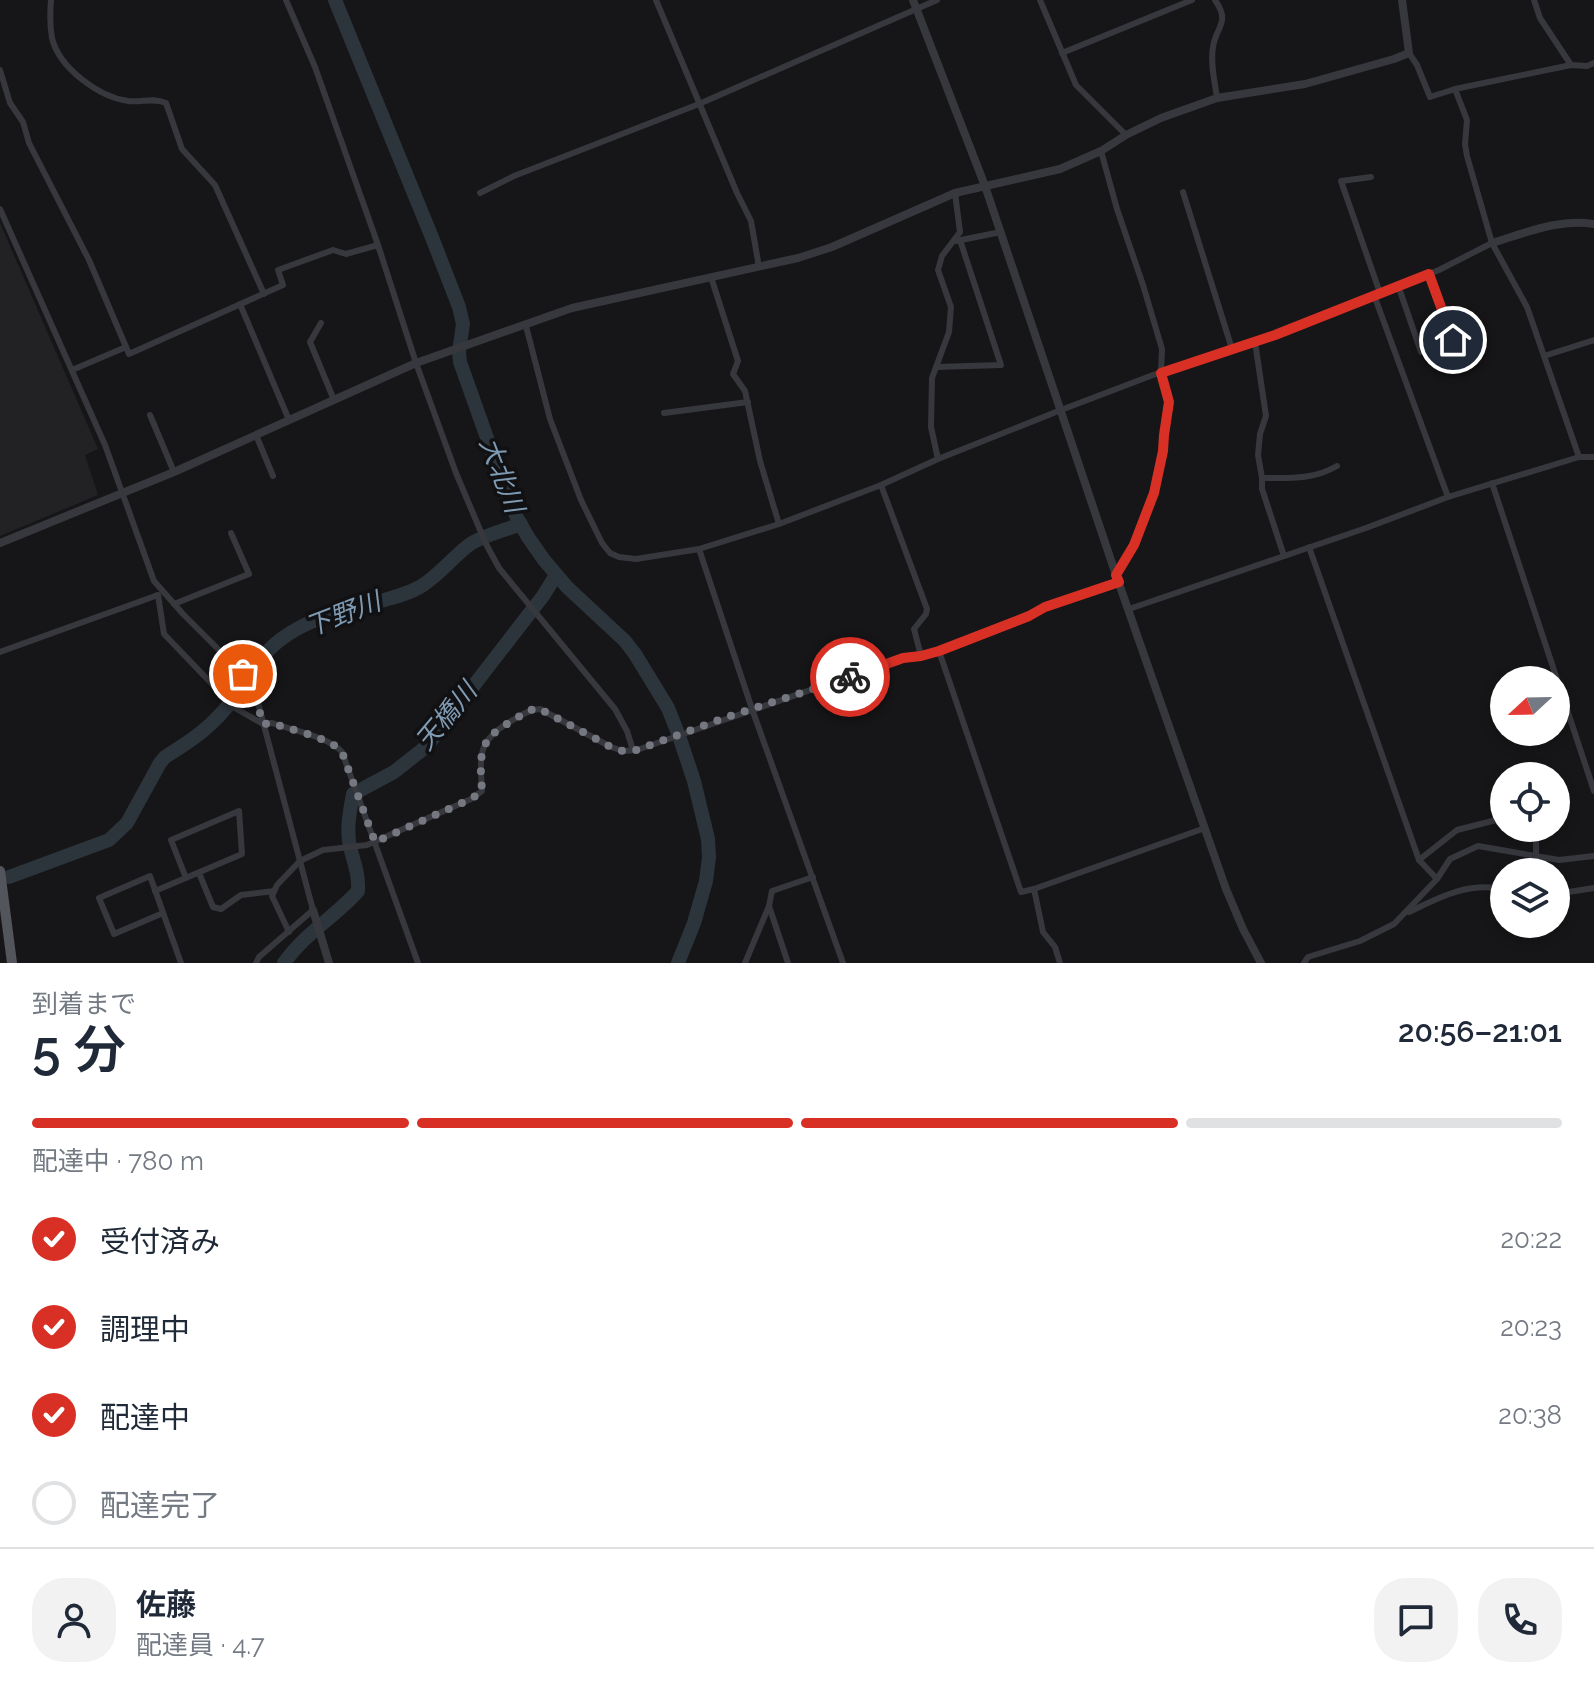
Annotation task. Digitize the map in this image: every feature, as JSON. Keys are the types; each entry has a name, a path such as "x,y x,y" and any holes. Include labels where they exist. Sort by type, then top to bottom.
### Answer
{"main road":[{"path":"0,871 12,963"}],"street":[{"path":"51,0 52,39 62,61 87,84 105,95 130,101 157,99 166,103 182,149 215,185 264,294"},
{"path":"286,0 315,67 456,473 486,544 499,568 615,709 635,750"},
{"path":"656,0 751,221 759,267"},
{"path":"480,193 514,176 699,104 915,4 937,0"},
{"path":"1040,0 1076,85 1126,135"},
{"path":"1062,53 1192,0"},
{"path":"1215,0 1223,23 1213,46 1217,98"},
{"path":"1402,0 1409,53 1430,97 1455,89 1594,63"},
{"path":"1534,0 1540,18 1571,65"},
{"path":"915,4 985,186 1226,889 1261,963"},
{"path":"0,543 174,472 418,362 572,308 798,258 832,247 955,193 1060,169 1101,151 1161,118 1217,98 1305,84 1409,53"},
{"path":"0,70 10,103 23,122 29,143 89,260 129,354 283,285 278,270 333,250 346,254 378,245"},
{"path":"1455,89 1467,120 1467,156 1492,243 1527,307 1579,457"},
{"path":"289,932 272,896 277,885 300,861 323,850 375,842 482,791 480,764 486,741 496,731 535,708 611,747 623,751 635,750 903,658 939,651 1118,578 1154,493 1169,402 1161,373 1162,349 1101,151"},
{"path":"1371,177 1341,181 1448,497"},
{"path":"1183,192 1232,349"},
{"path":"938,459 931,427 932,378 949,332 951,307 938,270 942,256 960,232 955,193"},
{"path":"0,209 105,445 149,571 161,594 164,634 235,708 263,724 272,723 338,747 342,752 418,963"},
{"path":"521,327 550,419 581,500 602,543 610,553 636,559 699,549 779,524 1061,410 1255,342 1429,274 1492,243 1548,226 1572,222 1594,224"},
{"path":"956,241 1001,232"},
{"path":"936,367 1001,365 956,241"},
{"path":"1398,285 1421,352 1453,340 1429,274"},
{"path":"711,277 738,361 733,374 745,391 760,461 779,524"},
{"path":"240,304 289,420"},
{"path":"321,323 310,342 334,400"},
{"path":"1544,356 1594,340"},
{"path":"1255,342 1266,416 1258,455 1262,489 1284,556"},
{"path":"72,370 126,347"},
{"path":"664,413 748,402"},
{"path":"150,415 174,472"},
{"path":"256,435 273,476"},
{"path":"1129,609 1448,497 1579,457 1594,457"},
{"path":"1262,478 1301,479 1326,473 1337,466"},
{"path":"1492,483 1594,791"},
{"path":"881,485 927,609 914,629 921,656"},
{"path":"174,604 249,574 231,533"},
{"path":"1309,547 1419,860 1437,879"},
{"path":"699,549 752,709 843,963"},
{"path":"161,594 247,680 258,703 329,963"},
{"path":"0,652 161,594"},
{"path":"939,651 1021,892 1205,828"},
{"path":"155,891 199,873 242,854 239,811 171,840 186,878"},
{"path":"1419,860 1457,830 1490,822"},
{"path":"1536,842 1536,857"},
{"path":"1304,963 1308,957 1380,932 1403,915 1437,879 1450,859 1478,846 1536,857 1572,860 1594,856"},
{"path":"199,873 213,907 221,909 241,895 274,891"},
{"path":"163,913 114,934 99,898 150,876 181,963"},
{"path":"745,963 769,906 772,891 813,877"},
{"path":"1403,915 1458,890 1490,888"},
{"path":"1570,892 1594,888"},
{"path":"1034,889 1043,932 1055,947 1060,963"},
{"path":"769,906 788,963"},
{"path":"256,963 313,910"}],"shaded area":[{"path":"0,223 98,449 85,455 98,495 0,536"}],"waterway":[{"name":"大北川","path":"335,0 459,307 463,324 460,362 517,518 544,560 567,587 635,654 668,708 679,736 694,781 708,839 709,857 694,923 678,963"},
{"name":"下野川","path":"9,877 109,840 127,823 165,757 211,724 266,653 291,632 326,616 412,591 429,581 474,542 521,524"},
{"name":"天橋川","path":"284,963 301,943 358,891 348,834 353,794 394,772 427,746 556,575"}],"way so far":[{"path":"243,674 253,688 263,724 272,723 327,742 342,752 375,842 471,799 482,791 480,764 486,741 496,731 535,708 611,747 623,751 637,750 850,677"}],"route":[{"path":"850,677 903,658 939,651 1045,607 1119,582 1116,575 1134,545 1154,493 1163,451 1169,402 1161,373 1275,335 1429,274 1453,340"}]}
